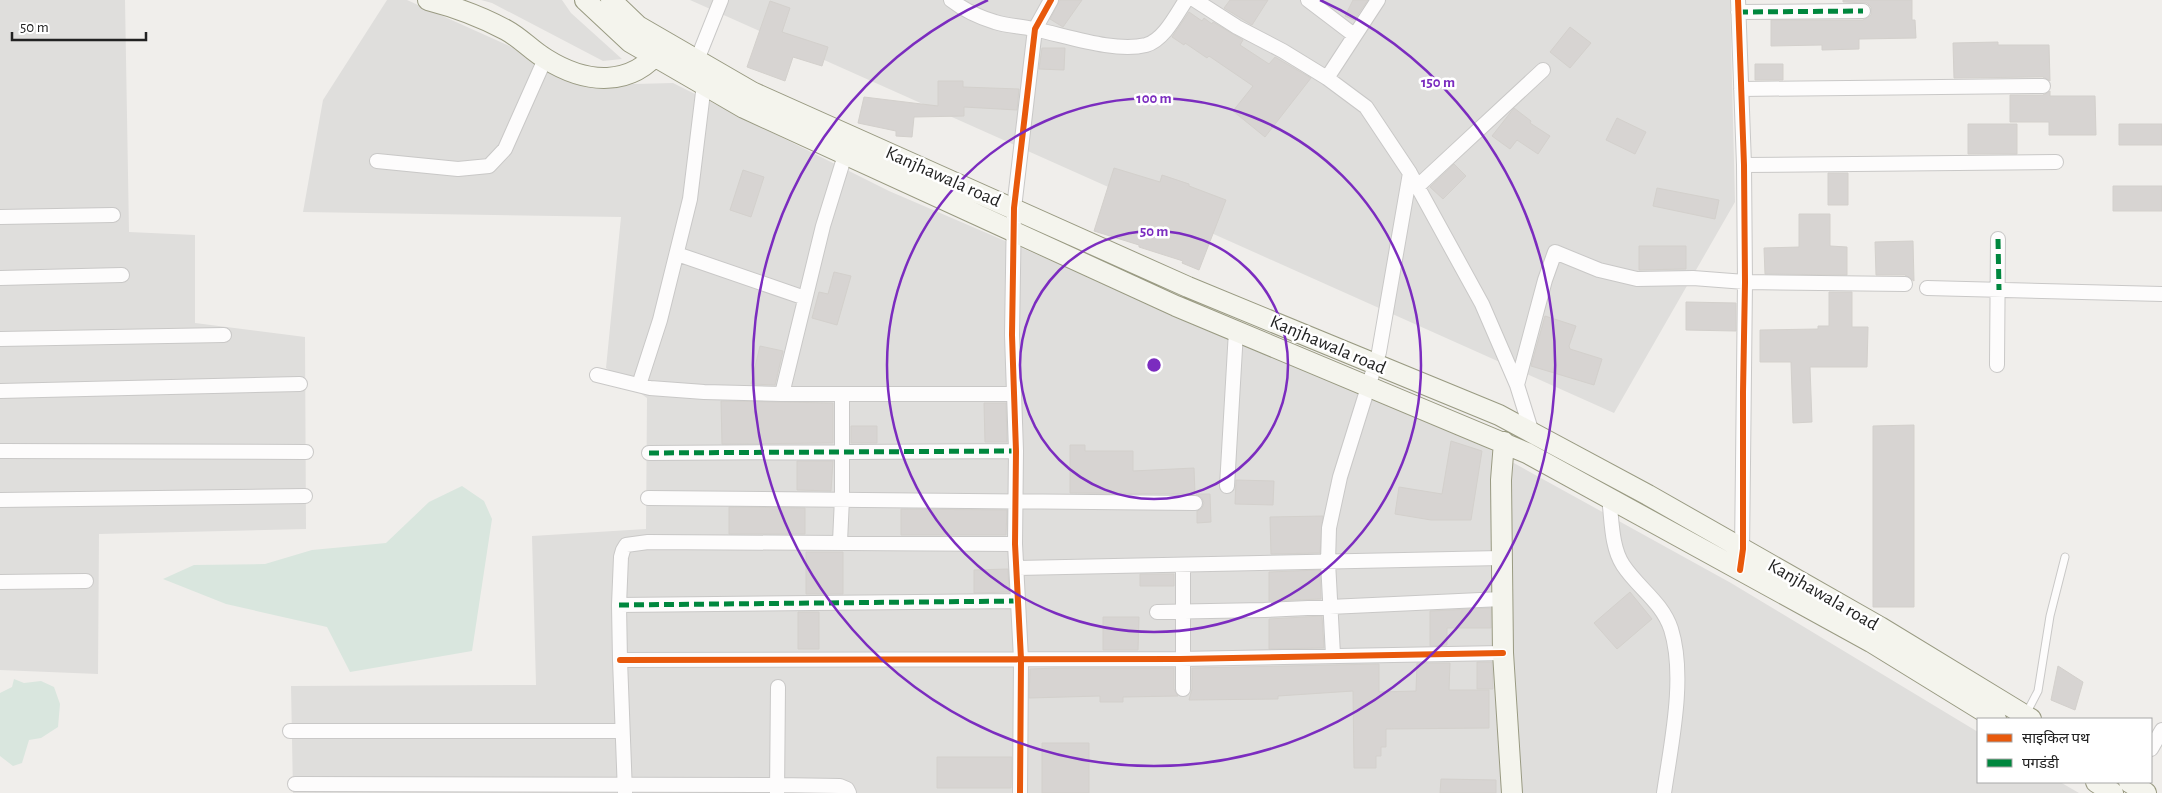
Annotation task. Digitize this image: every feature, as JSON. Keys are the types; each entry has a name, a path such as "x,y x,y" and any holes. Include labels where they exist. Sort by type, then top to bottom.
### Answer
{"main road":[{"path":"428,0 506,30 545,59 580,75 614,77 631,74 661,49"},
{"name":"Kanjhawala road","path":"585,0 630,42 697,60 752,92 1188,287 1499,416 1648,495 1743,549 1880,627 2028,717"},
{"name":"Kanjhawala road","path":"611,0 661,49 704,84 744,108 1176,306 1369,385 1527,453 1871,642 1994,718"},
{"path":"1504,442 1501,462 1503,653 1512,793"},
{"path":"2098,783 2113,793"}],"street":[{"path":"697,60 721,0"},
{"path":"951,0 965,11 996,23 1125,47 1147,45 1161,36 1186,0"},
{"path":"1020,793 1021,659 1015,544 1016,451 1012,335 1014,208 1035,29 1051,0"},
{"path":"1195,0 1237,27 1283,51 1327,78 1366,107 1418,186 1482,304 1517,385 1532,433"},
{"path":"1308,0 1354,35"},
{"path":"1327,78 1377,1"},
{"path":"1740,570 1743,549 1743,392 1746,282 1738,6 1863,11"},
{"path":"377,161 458,170 489,166 506,149 545,59"},
{"path":"1418,186 1543,70"},
{"path":"639,385 660,320 690,199 704,84"},
{"path":"1741,89 2043,86"},
{"path":"782,394 823,226 846,155"},
{"path":"1744,165 2056,162"},
{"path":"1333,655 1328,562 1330,528 1335,496 1375,364 1387,313 1410,173"},
{"path":"0,218 113,216"},
{"path":"1997,365 1998,239"},
{"path":"1517,385 1545,280 1555,252 1599,270 1624,277 1693,278 1746,282 1905,284"},
{"path":"677,254 805,298"},
{"path":"0,278 122,276"},
{"path":"1927,288 2162,294"},
{"path":"1227,486 1236,331"},
{"path":"0,339 224,335"},
{"path":"597,375 666,390 782,394 1013,394"},
{"path":"0,391 300,384"},
{"path":"840,542 842,394"},
{"path":"649,453 1016,451"},
{"path":"0,452 306,452"},
{"path":"0,500 305,496"},
{"path":"648,498 842,498 1016,502 1195,503"},
{"path":"1609,498 1616,552 1622,564 1660,606 1671,628 1675,648 1676,696 1664,793"},
{"path":"625,788 619,605 623,550 626,545 634,543 840,542 1015,544"},
{"path":"1017,568 1501,558"},
{"path":"1183,565 1183,689"},
{"path":"0,582 86,581"},
{"path":"1156,612 1331,607 1502,599"},
{"path":"619,605 1018,601"},
{"path":"620,660 1183,659 1503,653"},
{"path":"777,789 778,687"},
{"path":"2152,747 2162,730"},
{"path":"290,731 622,731"},
{"path":"295,784 396,788 777,789 840,786 847,789 850,793"}],"lane":[{"path":"2028,717 2038,691 2050,616 2065,558"}],"shaded area":[{"path":"0,0 125,0 129,232 195,235 195,323 305,337 306,529 99,534 98,674 0,670"},
{"path":"387,0 407,0 596,85 673,83 889,191 1483,446 1731,583 1977,731 1977,783 2062,783 2079,793 293,793 291,686 536,685 532,536 646,529 647,398 606,368 621,217 303,212 323,100"},
{"path":"481,0 562,0 571,13 622,59 603,61 492,3"},
{"path":"690,0 1730,0 1735,202 1614,413"},
{"path":"462,486 484,501 492,519 472,651 350,672 327,627 226,604 163,579 194,565 265,564 312,550 386,543 429,502"},
{"path":"14,679 24,683 41,681 54,687 60,704 58,727 41,738 29,740 22,763 13,766 0,756 0,693 12,687"}],"building":[{"path":"1060,0 1082,0 1063,27 1050,19"},
{"path":"1230,0 1268,0 1252,25 1224,8"},
{"path":"1353,0 1368,0 1354,20 1345,16"},
{"path":"1843,0 1912,0 1912,20 1915,20 1916,38 1859,39 1859,49 1822,50 1822,45 1771,46 1771,20 1863,20 1871,15 1871,7 1867,3 1843,2"},
{"path":"770,1 790,8 782,32 828,47 822,66 793,57 785,81 747,67"},
{"path":"1189,12 1202,21 1204,18 1212,24 1213,22 1243,40 1240,45 1269,64 1275,57 1311,78 1265,137 1233,111 1253,86 1209,56 1207,58 1185,43 1184,45 1172,37"},
{"path":"1570,27 1591,43 1570,68 1550,52"},
{"path":"1998,42 1998,45 2049,45 2050,81 2043,77 1954,78 1953,43"},
{"path":"1042,48 1065,48 1064,70 1039,69"},
{"path":"1755,64 1783,64 1783,80 1755,80"},
{"path":"938,81 963,81 963,87 1019,89 1017,110 964,107 964,116 914,117 912,137 896,136 896,131 858,123 864,97 938,106"},
{"path":"2050,91 2050,96 2095,96 2096,135 2049,135 2049,122 2010,122 2010,95 2043,95"},
{"path":"1514,108 1531,121 1530,123 1550,136 1538,154 1517,140 1510,149 1492,136"},
{"path":"1617,118 1646,132 1635,154 1606,140"},
{"path":"1968,124 2017,124 2017,154 1968,154"},
{"path":"2119,124 2162,124 2162,145 2119,145"},
{"path":"1454,164 1466,176 1443,199 1430,187"},
{"path":"1114,168 1160,182 1162,175 1226,200 1199,270 1182,263 1183,261 1094,231"},
{"path":"743,170 764,177 751,217 730,210"},
{"path":"1828,173 1848,173 1848,205 1828,205"},
{"path":"2113,186 2162,186 2162,211 2113,211"},
{"path":"1657,188 1719,200 1715,219 1653,206"},
{"path":"1799,214 1830,214 1830,246 1847,247 1847,275 1765,274 1764,248 1799,247"},
{"path":"1913,241 1914,281 1905,275 1876,275 1875,242"},
{"path":"1639,246 1686,246 1686,269 1639,270"},
{"path":"834,272 851,276 837,325 812,318 819,292 828,294"},
{"path":"1829,292 1852,292 1852,327 1868,327 1867,367 1810,367 1812,422 1793,423 1791,362 1760,362 1760,330 1818,329 1818,326 1829,326"},
{"path":"1686,302 1736,303 1736,331 1686,330"},
{"path":"1545,316 1576,326 1569,346 1570,349 1602,359 1594,385 1531,366"},
{"path":"760,346 783,351 775,385 751,384"},
{"path":"721,401 833,403 833,443 722,444"},
{"path":"984,403 1006,403 1007,442 985,442"},
{"path":"1914,425 1914,607 1873,607 1873,426"},
{"path":"851,426 877,426 877,443 851,443"},
{"path":"1451,441 1482,451 1471,520 1431,520 1395,514 1399,487 1442,494"},
{"path":"1070,445 1085,445 1085,451 1133,451 1133,471 1194,468 1195,494 1070,493"},
{"path":"797,461 833,461 831,491 797,490"},
{"path":"1236,480 1274,481 1273,505 1235,504"},
{"path":"1196,494 1210,494 1211,522 1197,523 1197,511 1202,508 1204,503 1202,498"},
{"path":"729,507 805,508 805,534 729,534"},
{"path":"901,509 1007,510 1006,535 901,535"},
{"path":"1323,516 1320,553 1271,554 1270,517"},
{"path":"806,552 843,552 843,594 806,594"},
{"path":"1008,569 1009,592 974,593 974,570"},
{"path":"1320,570 1321,599 1269,601 1269,572"},
{"path":"1140,574 1174,574 1174,586 1140,586"},
{"path":"1630,592 1652,619 1617,649 1594,623"},
{"path":"1491,608 1491,628 1447,628 1447,645 1430,646 1430,611"},
{"path":"798,612 819,612 819,649 798,649"},
{"path":"1322,616 1324,648 1269,649 1269,619"},
{"path":"1103,617 1139,617 1138,650 1103,650"},
{"path":"1477,662 1492,662 1493,689 1477,689"},
{"path":"1417,663 1450,663 1449,690 1489,690 1489,728 1386,729 1386,747 1381,747 1381,756 1376,756 1376,768 1354,768 1353,691 1278,696 1278,699 1189,700 1192,689 1192,668 1379,664 1379,692 1416,691"},
{"path":"2058,666 2083,682 2075,710 2051,700"},
{"path":"1174,668 1174,689 1178,696 1123,697 1123,702 1100,702 1100,696 1029,698 1030,669"},
{"path":"1042,743 1089,743 1089,793 1042,793"},
{"path":"937,757 1012,757 1011,788 937,788"},
{"path":"1441,779 1496,780 1496,793 1440,793"}],"marked path":[{"path":"1738,12 1863,11"},
{"path":"1998,239 1999,290"},
{"path":"649,453 1016,451"},
{"path":"619,605 1018,601"}],"cycle path":[{"path":"1020,793 1021,659 1015,544 1016,451 1012,335 1014,208 1035,29 1051,0"},
{"path":"1738,0 1744,165 1745,282 1743,549 1740,570"},
{"path":"620,660 1180,659 1503,653"}]}
